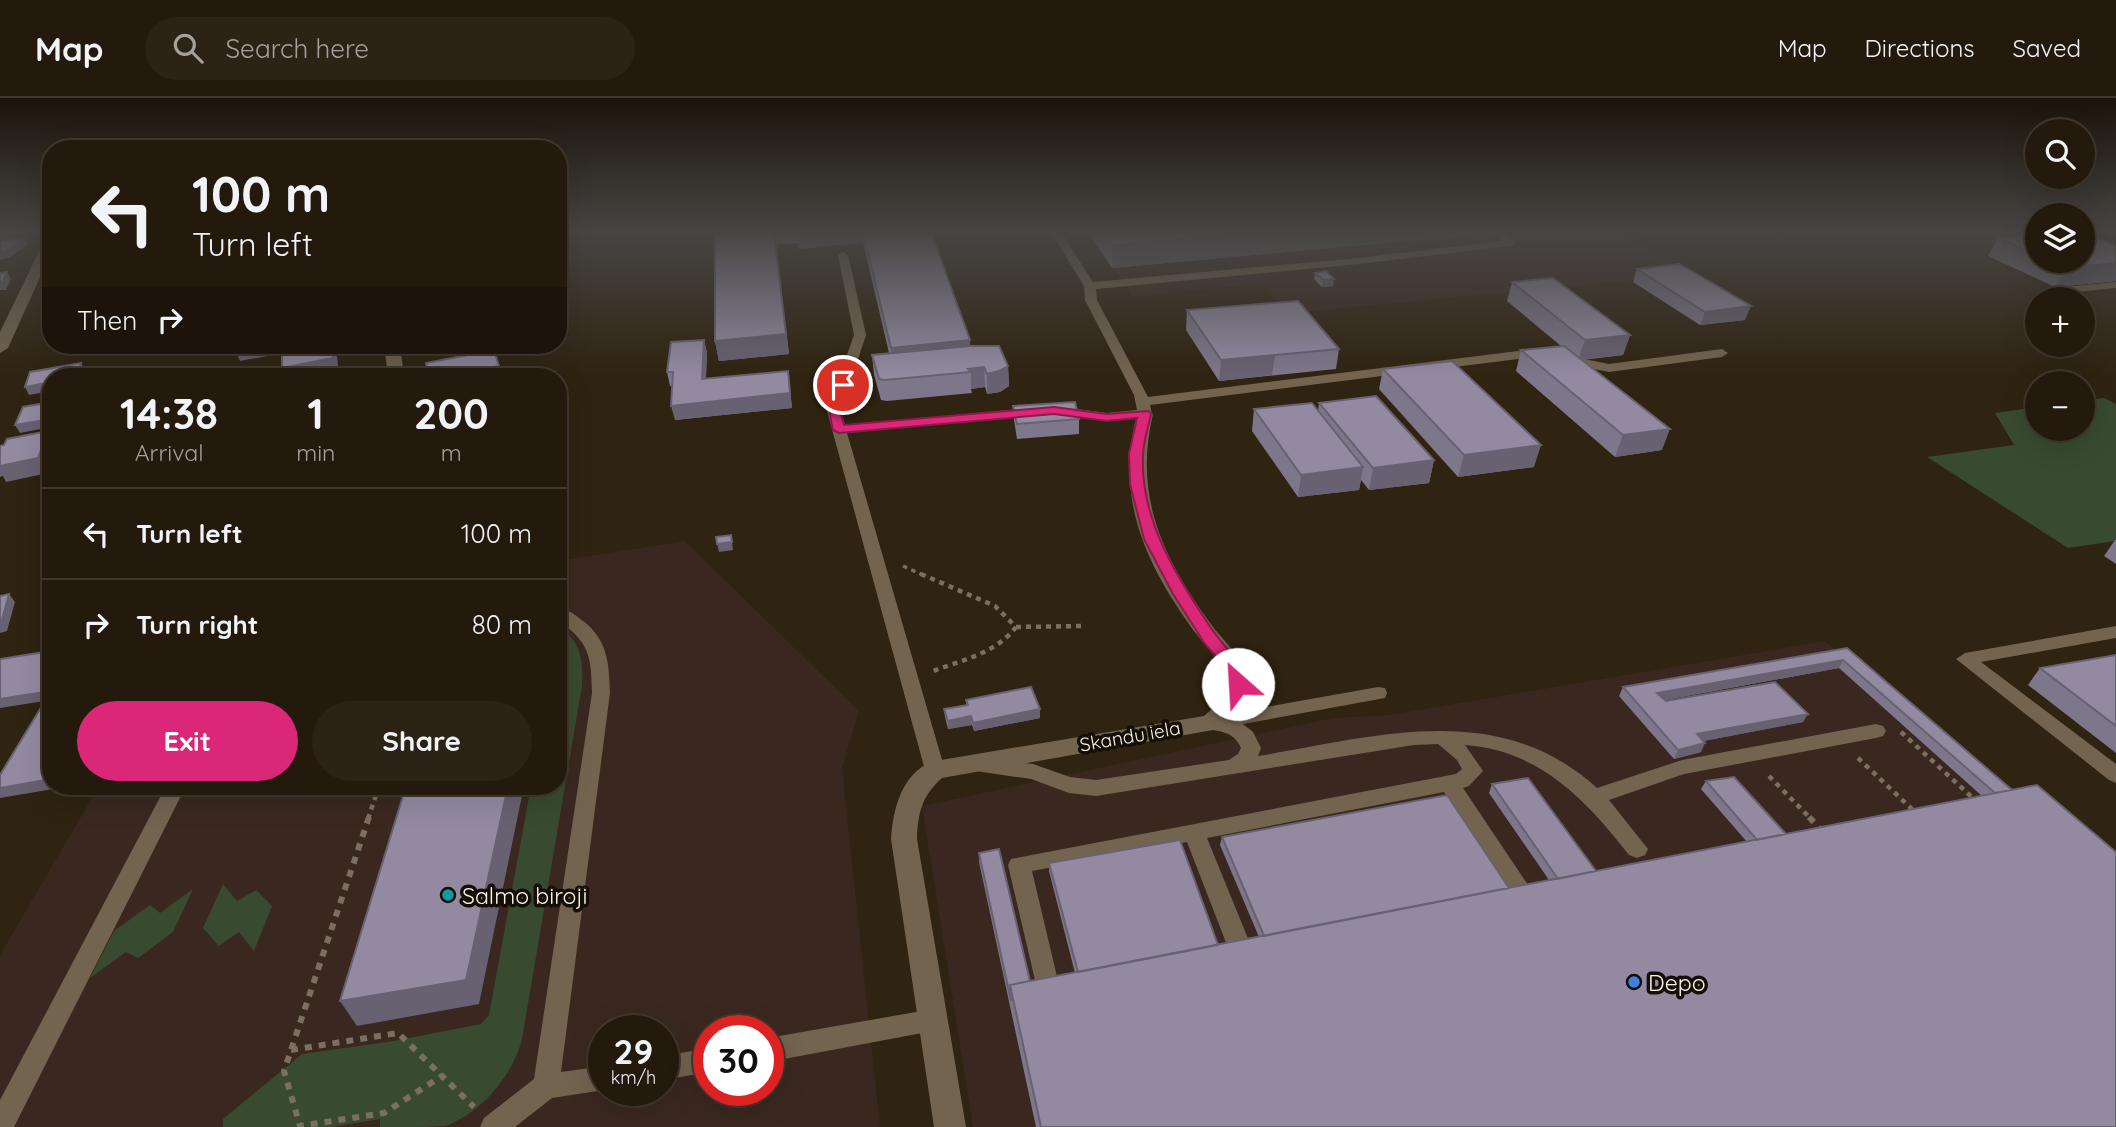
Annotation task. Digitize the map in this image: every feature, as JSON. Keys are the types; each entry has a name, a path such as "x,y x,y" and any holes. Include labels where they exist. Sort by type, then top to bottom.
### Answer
{"street":[{"path":"0,348 32,280"},
{"path":"1143,408 1136,454 1136,484 1151,539 1180,594 1211,640 1231,663 1238,684 1230,706 1211,723"},
{"name":"Skandu iela","path":"935,770 1211,723"},
{"path":"935,770 914,790 906,813 904,839 950,1127"}],"lane":[{"path":"848,280 860,335 834,411 935,770"},
{"path":"1086,280 1090,286 1091,300 1141,395 1143,408"},
{"path":"1090,286 1154,280"},
{"path":"2095,287 2116,285"},
{"path":"839,430 1054,411 1107,417 1143,408 1534,353 1609,368 1722,353"},
{"path":"546,1086 601,693 600,653 583,629 567,618"},
{"path":"2116,632 1965,659 2116,775"},
{"path":"1211,723 1378,693"},
{"path":"1211,723 1235,727 1245,733 1251,748 1246,759 1234,767"},
{"path":"1595,797 1682,767 1876,732"},
{"path":"972,764 1033,772 1069,785 1096,788 1406,739 1442,737 1478,740 1510,746 1569,775 1595,797 1637,849"},
{"path":"1051,1002 1019,866 1462,781 1473,771 1464,755 1442,737"},
{"path":"1449,783 1530,907"},
{"path":"0,1127 171,795"},
{"path":"1194,832 1246,963"},
{"path":"784,1047 933,1020"},
{"path":"489,1122 546,1086 588,1080"}],"path":[{"path":"874,553 995,606 1016,627 1084,626"},
{"path":"910,681 987,650 1011,636 1016,627"},
{"path":"1876,732 1895,727 1976,801 1964,803"},
{"path":"1838,739 1924,820"},
{"path":"1748,755 1829,838"},
{"path":"376,795 284,1071 300,1126 384,1113 442,1076"},
{"path":"1903,816 1928,811"},
{"path":"1809,833 1835,828"},
{"path":"291,1050 398,1032 489,1122"}],"shaded area":[{"path":"1122,280 1636,280 1289,313 1262,283 1133,297"},
{"path":"685,541 859,711 842,768 880,1127 0,1127 0,955 94,795 567,795 567,560"},
{"path":"1825,641 2116,898 2116,1127 973,1127 922,806 1333,718 1390,715"}],"green space":[{"path":"2104,398 2116,404 2116,541 2068,548 1927,457 2014,445 1995,413 2025,409 2025,441 2095,441 2095,399"},
{"path":"567,634 579,652 582,686 567,774"},
{"path":"529,795 563,795 522,1039 503,1079 483,1102 472,1112 446,1126 380,1127 380,1119 332,1127 223,1127 223,1119 302,1054 394,1041 481,1024 489,1015"},
{"path":"223,884 237,901 256,890 272,906 254,951 239,932 219,946 203,928"},
{"path":"193,889 173,932 138,958 126,952 90,978 114,931 150,905 160,913"}],"building":[{"path":"715,280 780,280 786,334 715,341"},
{"path":"875,280 948,280 970,340 891,348"},
{"path":"1556,280 1630,335 1585,340 1512,282"},
{"path":"1654,280 1707,280 1751,306 1705,312"},
{"path":"1298,301 1339,349 1221,360 1187,310"},
{"path":"704,340 702,379 788,371 790,393 671,406 673,372 667,372 671,342"},
{"path":"999,346 1008,366 987,374 984,367 968,369 971,372 885,380 879,379 872,355"},
{"path":"1564,346 1670,429 1623,435 1521,350"},
{"path":"282,354 332,354 333,358 282,368"},
{"path":"473,354 495,354 499,366 427,368 426,363"},
{"path":"1452,361 1541,445 1464,455 1383,369"},
{"path":"81,363 79,368 53,368"},
{"path":"42,370 42,384 25,387 30,372"},
{"path":"1376,396 1434,460 1373,468 1319,403"},
{"path":"1075,402 1079,419 1017,424 1013,406"},
{"path":"1312,403 1363,467 1301,475 1254,409"},
{"path":"42,404 42,420 15,425 23,407"},
{"path":"42,432 42,447 38,458 0,466 0,446 4,445 7,439"},
{"path":"731,535 732,542 717,544 716,537"},
{"path":"9,594 1,623 0,623 0,596"},
{"path":"1847,648 2012,790 1995,793 1843,660 1657,693 1666,701 1775,682 1808,714 1697,734 1705,743 1678,750 1623,687"},
{"path":"42,652 42,692 0,699 1,659"},
{"path":"2116,655 2116,726 2040,668"},
{"path":"1031,687 1040,709 973,723 971,716 948,721 944,709 968,705 966,700"},
{"path":"42,706 42,781 0,788 0,775"},
{"path":"1734,777 1786,834 1757,840 1706,781"},
{"path":"1528,778 1596,871 1558,879 1492,784"},
{"name":"Depo","path":"2037,785 2116,852 2116,1127 1041,1127 1010,985"},
{"name":"Salmo biroji","path":"403,795 506,795 466,980 340,1001"},
{"path":"1447,795 1509,888 1264,936 1222,837"},
{"path":"1180,840 1218,945 1078,972 1049,863"},
{"path":"999,849 1030,981 1010,985 1011,1001 979,853"}],"place":[{"name":"Salmo biroji","path":"448,895"},
{"name":"Depo","path":"1634,982"}],"route":[{"path":"843,385 834,411 839,430 1054,411 1107,417 1144,414 1136,454 1136,484 1151,539 1180,594 1211,640 1231,663 1238,684"}]}
